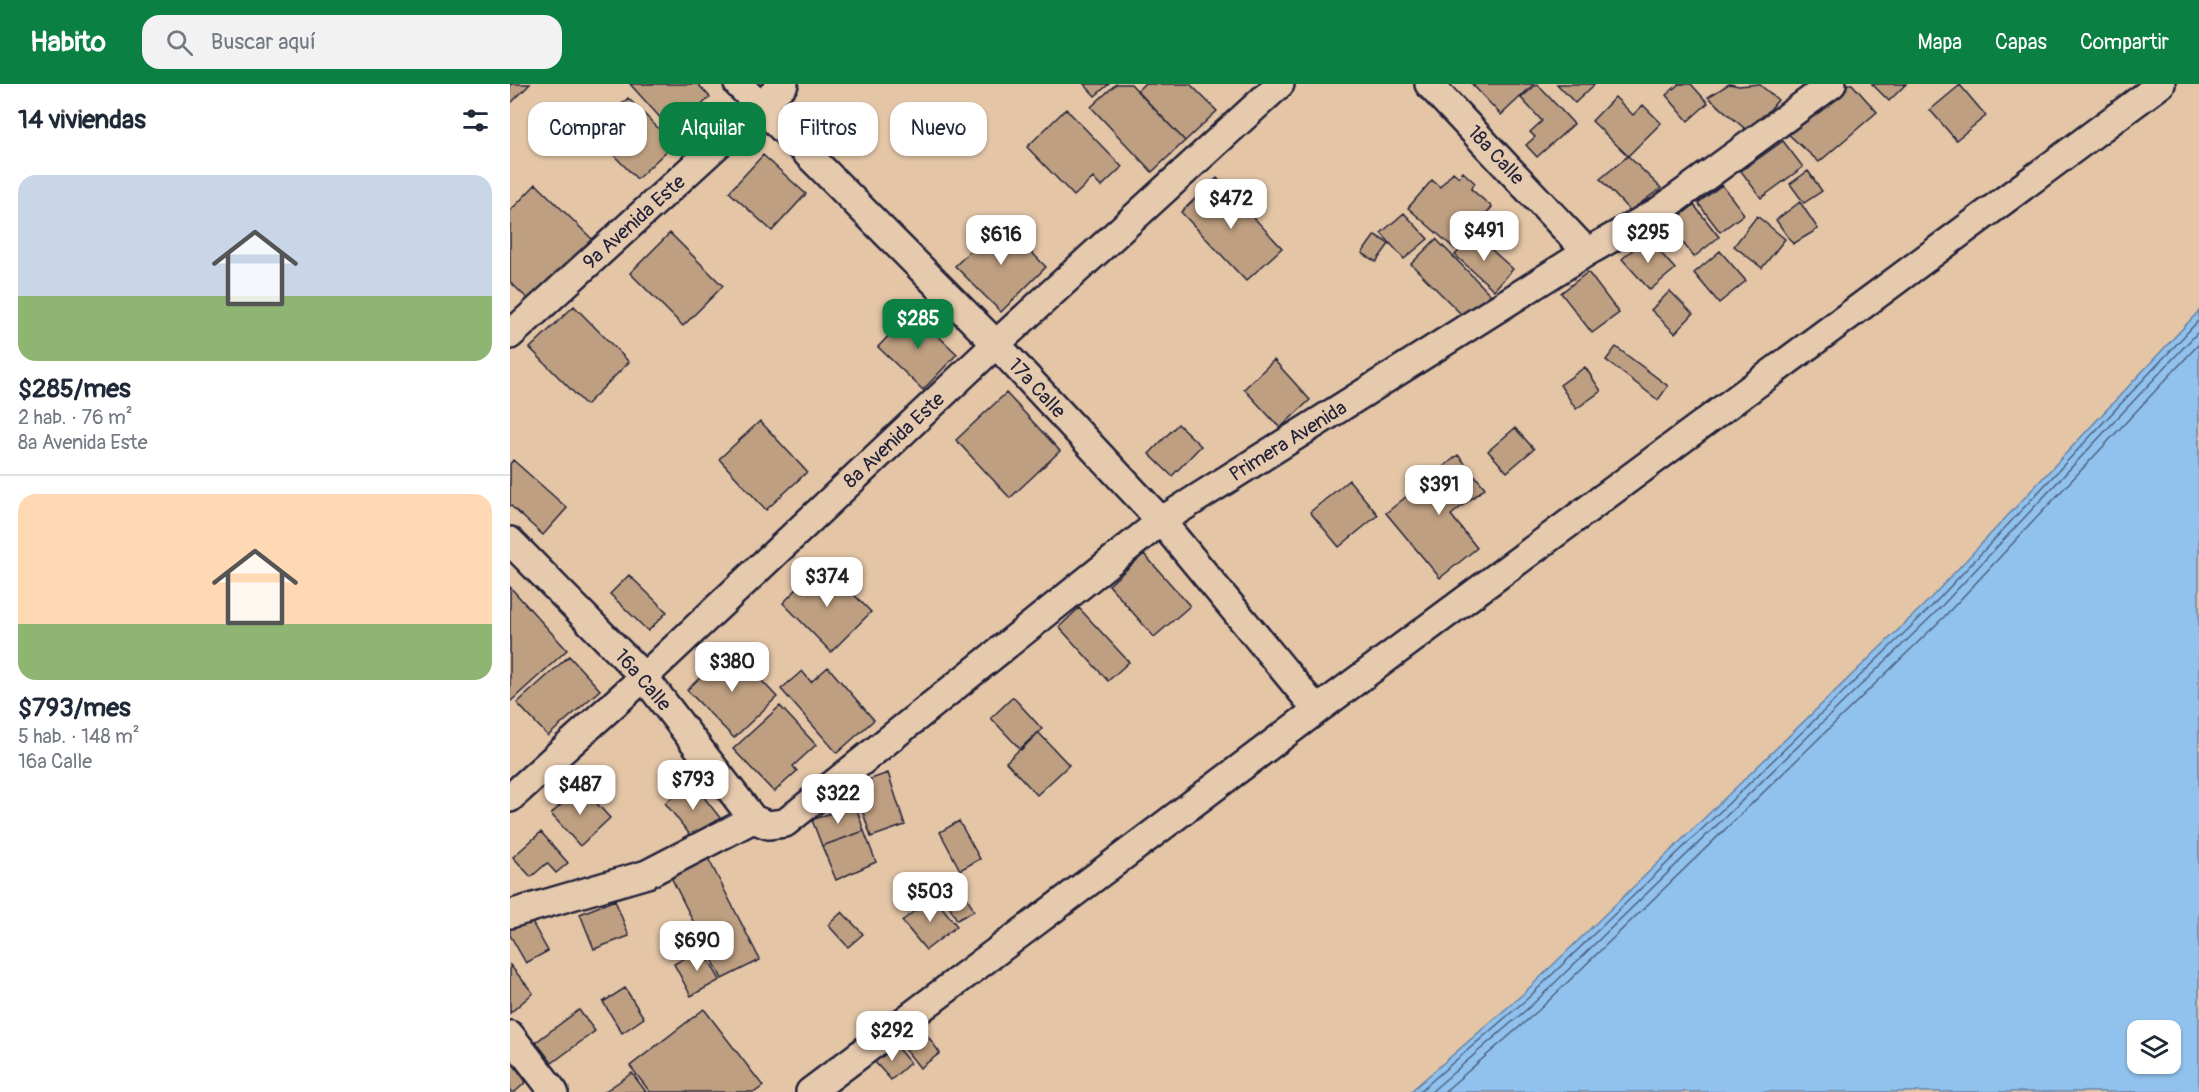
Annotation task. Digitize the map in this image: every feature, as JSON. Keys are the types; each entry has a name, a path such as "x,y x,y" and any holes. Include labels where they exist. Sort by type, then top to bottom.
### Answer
{"street":[{"name":"17a Calle","path":"738,84 754,102"},
{"name":"9a Avenida Este","path":"766,102 784,84"},
{"name":"8a Avenida Este","path":"510,798 644,677 996,344 1280,84"},
{"name":"18a Calle","path":"1429,84 1587,252"},
{"name":"Primera Avenida","path":"510,914 647,874 760,822 785,823 1161,521 1587,252 1659,211 1832,84"},
{"path":"810,1092 1317,710 2161,84"},
{"name":"17a Calle","path":"766,114 996,344 1161,521 1317,710"},
{"name":"9a Avenida Este","path":"510,335 707,156"},
{"name":"16a Calle","path":"510,541 644,677 760,822"},
{"path":"510,1035 554,1092"}],"water":[{"path":"2199,311 2199,1092 1410,1092 1523,994 1927,602"}],"building":[{"path":"510,84 530,84 510,104"},
{"path":"630,84 698,84 710,97 705,102 659,102 659,116"},
{"path":"1084,84 1109,84 1095,96"},
{"path":"1116,84 1131,84 1185,141 1152,172 1091,107"},
{"path":"1144,84 1190,84 1217,111 1185,141 1137,91"},
{"path":"1472,84 1534,84 1501,115"},
{"path":"1537,84 1574,124 1537,157 1526,145 1535,137 1530,132 1542,121 1521,98"},
{"path":"1557,84 1595,84 1575,103"},
{"path":"1679,84 1691,84 1708,103 1688,121 1666,95"},
{"path":"1729,84 1739,86 1759,84 1778,100 1750,133 1708,97"},
{"path":"1845,84 1852,84 1877,112 1819,162 1787,133"},
{"path":"1872,84 1906,84 1889,101"},
{"path":"1960,85 1986,116 1956,140 1930,110"},
{"path":"1615,97 1633,115 1643,105 1661,123 1628,156 1592,121"},
{"path":"1066,109 1122,167 1101,187 1093,178 1074,196 1027,147"},
{"path":"647,117 659,129 659,156 661,156 637,179 614,156 647,156"},
{"path":"1783,141 1803,167 1761,198 1741,171"},
{"path":"764,156 806,194 772,231 729,192"},
{"path":"1628,156 1661,188 1630,211 1600,179"},
{"path":"1808,171 1822,191 1804,203 1790,184"},
{"path":"1453,172 1459,177 1463,172 1475,183 1471,189 1492,207 1455,249 1408,208 1432,180 1440,187"},
{"path":"1217,178 1282,248 1246,281 1181,212"},
{"path":"536,184 592,239 530,301 510,282 510,211"},
{"path":"1722,185 1744,214 1720,232 1698,203"},
{"path":"1800,202 1818,229 1793,244 1776,220"},
{"path":"1694,205 1719,237 1694,257 1669,225"},
{"path":"1404,213 1428,239 1404,259 1381,233"},
{"path":"1757,216 1785,239 1762,268 1734,246"},
{"path":"1001,221 1046,267 1001,312 955,266"},
{"path":"670,233 723,286 683,326 630,273"},
{"path":"1474,234 1513,269 1494,290 1455,255"},
{"path":"1375,235 1389,244 1376,262 1362,253"},
{"path":"1647,237 1675,269 1650,290 1622,259"},
{"path":"1436,239 1491,295 1466,319 1411,264"},
{"path":"1720,251 1746,281 1719,303 1694,273"},
{"path":"1588,272 1619,313 1592,333 1561,293"},
{"path":"1670,291 1693,314 1675,333 1651,310"},
{"path":"574,306 629,362 586,405 530,348"},
{"path":"912,311 957,354 923,390 878,347"},
{"path":"1616,347 1668,386 1658,400 1606,360"},
{"path":"1274,360 1310,400 1280,428 1244,389"},
{"path":"1585,367 1601,391 1576,409 1560,385"},
{"path":"1006,393 1060,451 1010,498 956,440"},
{"path":"760,421 807,472 766,510 719,459"},
{"path":"1178,424 1201,446 1172,476 1149,454"},
{"path":"1515,428 1534,449 1507,472 1488,451"},
{"path":"1458,455 1485,488 1451,515 1477,548 1440,578 1386,513"},
{"path":"513,460 567,508 543,535 510,505 510,464"},
{"path":"1349,480 1378,515 1339,547 1310,512"},
{"path":"1144,554 1190,606 1154,637 1109,585"},
{"path":"823,563 871,612 831,652 783,603"},
{"path":"629,575 667,612 648,631 610,594"},
{"path":"510,587 567,650 511,701 510,700"},
{"path":"1079,608 1129,662 1108,681 1059,627"},
{"path":"731,648 777,697 734,738 687,690"},
{"path":"569,656 600,690 548,736 517,703"},
{"path":"828,667 874,720 837,753 781,689 802,671 811,682"},
{"path":"1013,697 1042,729 1021,750 991,718"},
{"path":"780,706 816,745 793,766 797,771 774,792 733,749"},
{"path":"1038,732 1069,765 1037,795 1006,762"},
{"path":"888,773 905,825 871,837 854,785"},
{"path":"692,782 721,819 694,840 665,803"},
{"path":"581,786 610,818 580,846 551,814"},
{"path":"855,804 864,831 822,846 812,820"},
{"path":"959,821 980,859 960,870 940,832"},
{"path":"864,831 876,862 836,880 822,846"},
{"path":"541,832 568,863 556,873 547,863 531,877 513,857"},
{"path":"706,854 760,960 722,979 669,873"},
{"path":"957,878 974,911 957,920 939,887"},
{"path":"933,896 957,926 926,950 902,921"},
{"path":"615,900 629,936 594,949 580,914"},
{"path":"842,912 863,934 848,947 828,925"},
{"path":"529,917 548,951 526,963 510,935 510,927"},
{"path":"702,948 720,980 691,996 674,964"},
{"path":"510,965 533,993 510,1013"},
{"path":"625,988 644,1018 622,1033 603,1002"},
{"path":"704,1009 763,1086 755,1092 650,1092 630,1066"},
{"path":"579,1010 595,1031 552,1063 536,1042"},
{"path":"919,1024 940,1053 920,1068 898,1040"},
{"path":"894,1044 910,1063 891,1080 874,1061"},
{"path":"510,1059 526,1082 515,1092 510,1092"},
{"path":"632,1073 646,1092 604,1092"}]}
